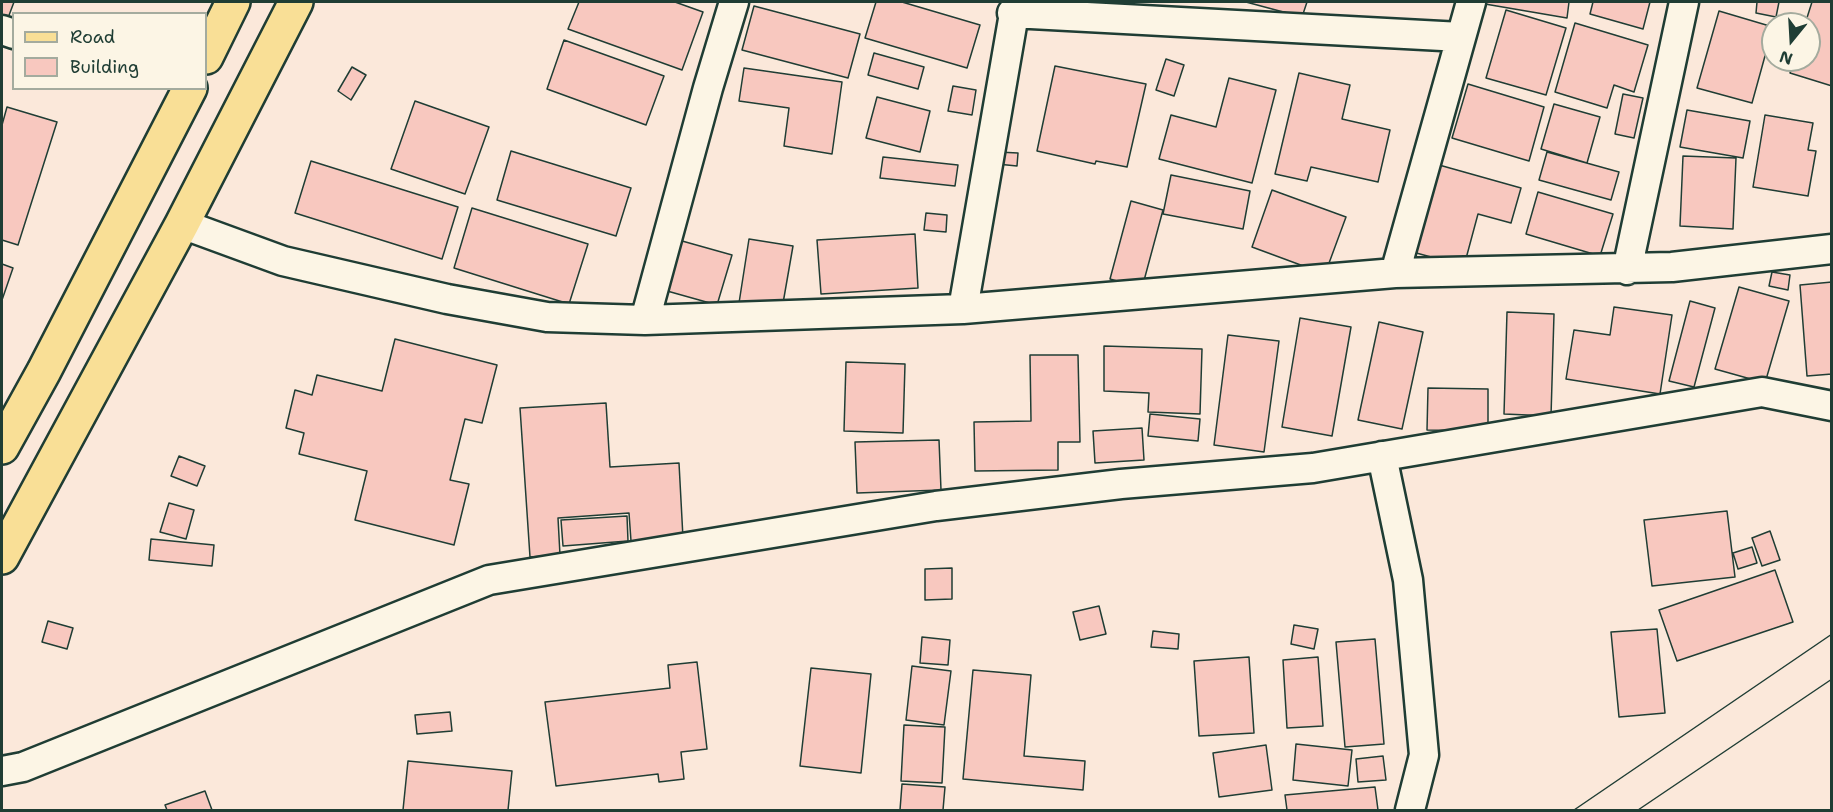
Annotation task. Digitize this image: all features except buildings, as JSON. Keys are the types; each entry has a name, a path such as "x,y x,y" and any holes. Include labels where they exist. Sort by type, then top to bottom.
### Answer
{"main road":[{"path":"207,55 233,2"},
{"path":"2,557 182,224 296,2"},
{"path":"2,447 44,371 181,91"}],"street":[{"path":"645,320 708,88 734,2"},
{"path":"1395,273 1471,2"},
{"path":"1627,270 1684,2"},
{"path":"963,309 1014,7 1461,37"},
{"path":"182,224 283,261 447,299 547,317 645,320 963,309 1395,273 1627,270 1832,249"},
{"path":"2,771 22,767 489,580 936,506 1121,484 1312,468 1762,392 1832,406"},
{"path":"1382,456 1408,580 1424,755 1410,810"}],"tram line":[{"path":"1574,810 1832,634"},
{"path":"1638,810 1832,679"}]}
